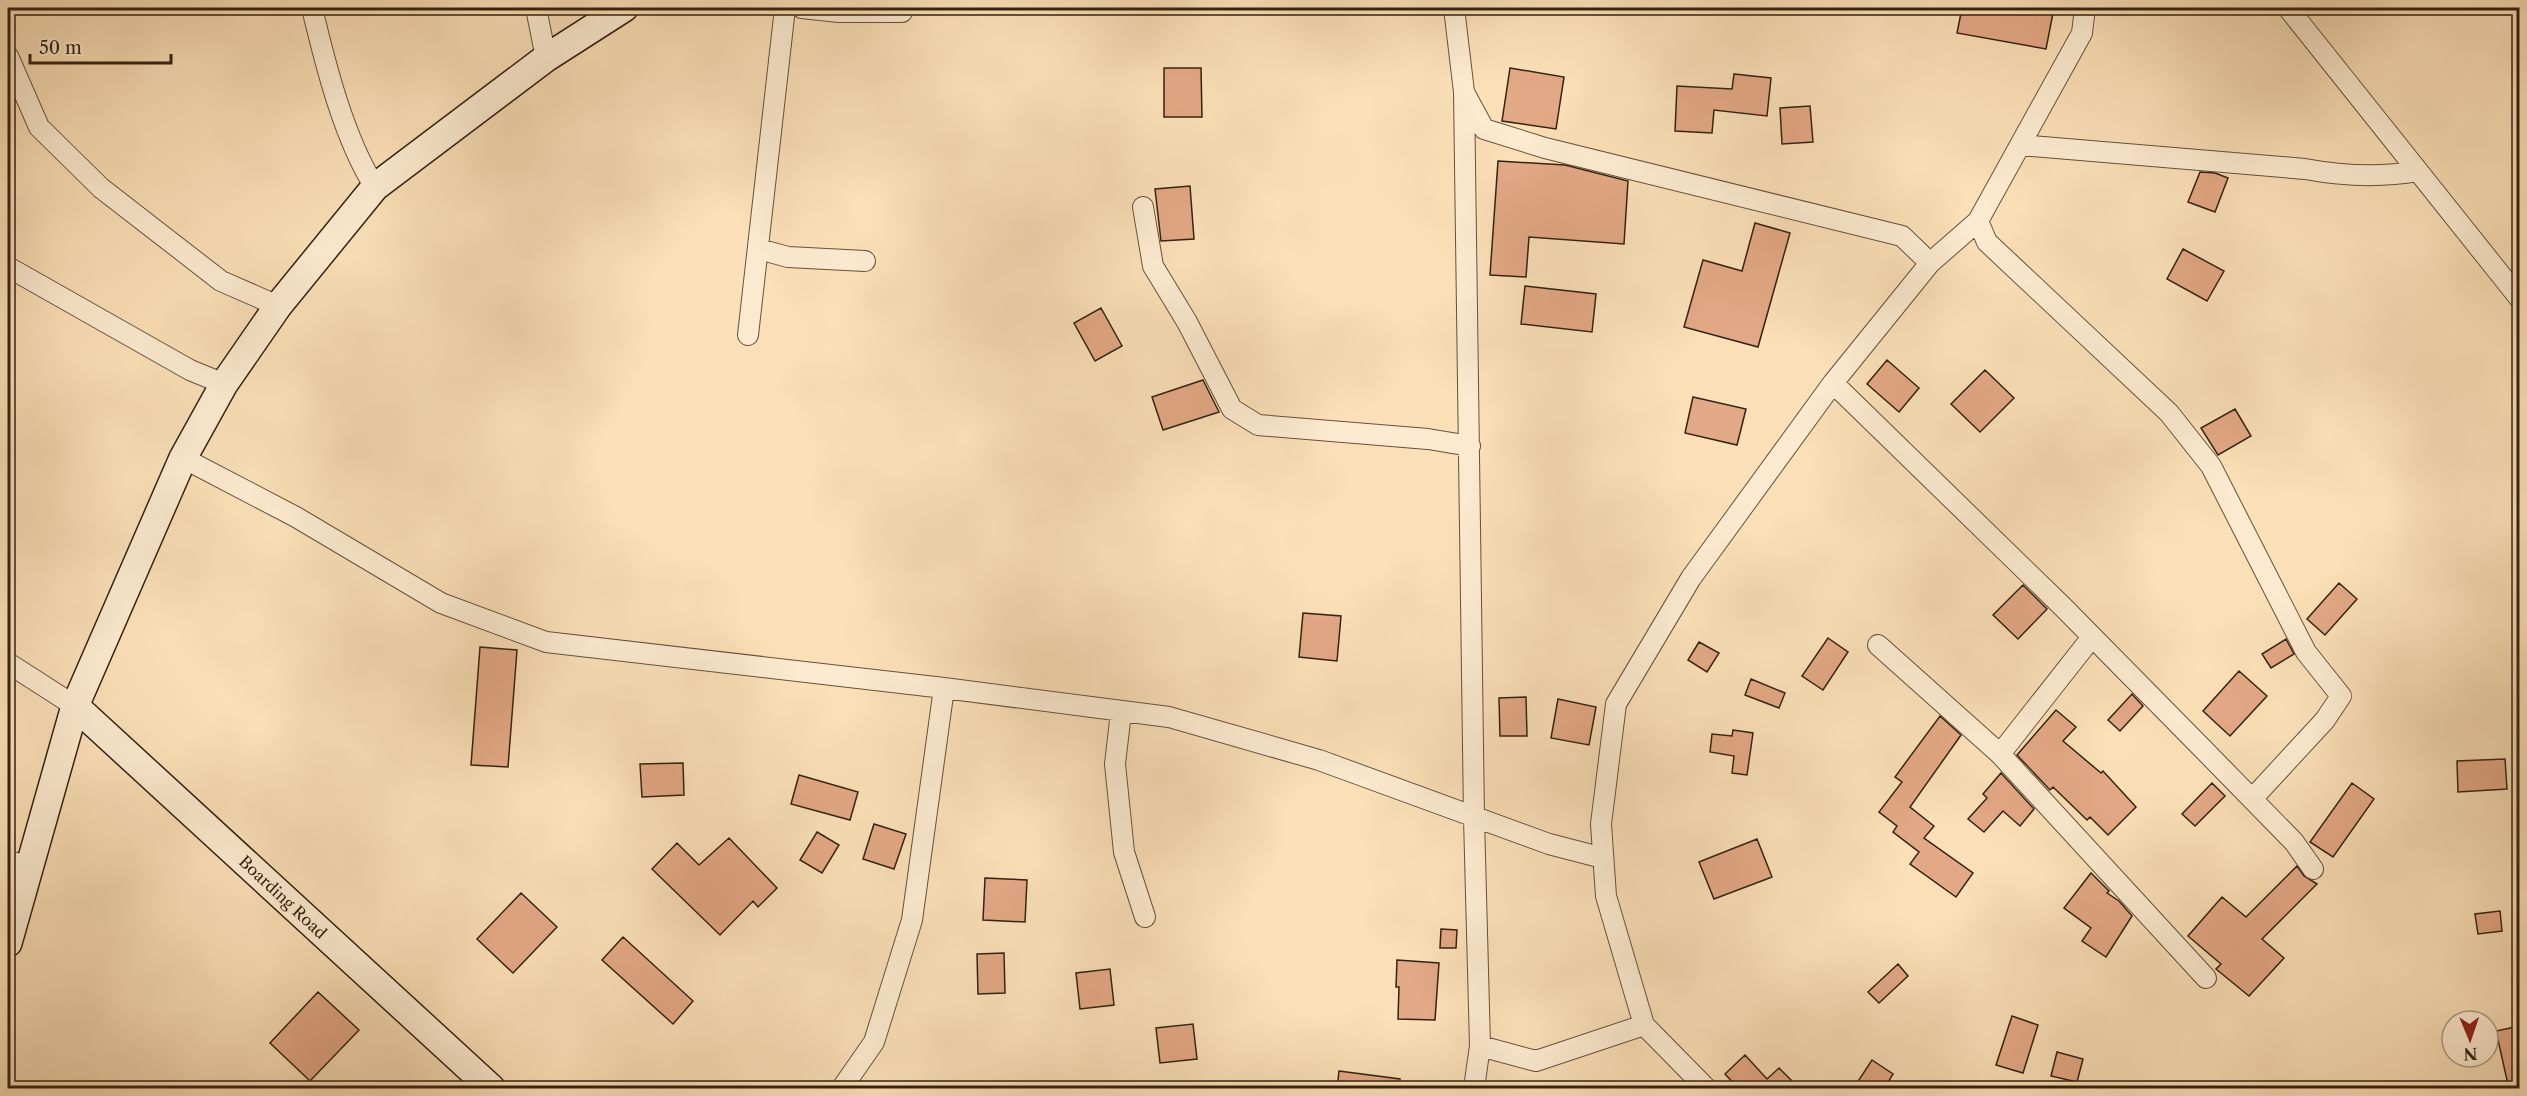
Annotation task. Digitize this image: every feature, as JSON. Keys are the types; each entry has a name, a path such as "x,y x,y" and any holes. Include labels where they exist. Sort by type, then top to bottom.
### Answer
{"main road":[{"path":"8,943 18,864 75,706 183,458 224,384 278,306 375,187 546,57 624,8"},
{"name":"Boarding Road","path":"75,706 491,1089"}],"street":[{"path":"312,8 325,63 357,153 375,187"},
{"path":"536,8 546,57"},
{"path":"748,335 785,8"},
{"path":"802,8 838,12 902,12"},
{"path":"1454,8 1464,92 1474,818 1480,1046 1474,1089"},
{"path":"1706,1089 1644,1024 1606,896 1601,824 1616,704 1691,578 1833,383 1930,262 1978,220 2082,33 2085,8"},
{"path":"2288,8 2520,299"},
{"path":"8,56 39,127 101,188 221,281 278,306"},
{"path":"1464,92 1484,129 1545,148 1902,236 1930,262"},
{"path":"2020,145 2305,168 2344,176 2390,176 2418,171"},
{"path":"1143,207 1153,266 1187,322 1232,409 1258,425 1428,439 1470,446"},
{"path":"1978,220 1987,242 2169,413 2211,466 2306,652 2341,696 2325,720 2252,799"},
{"path":"759,249 788,257 865,261"},
{"path":"8,267 190,370 224,384"},
{"path":"1833,383 2092,637 2294,842 2313,869"},
{"path":"183,458 296,517 441,603 546,642 727,665 944,688 1169,717 1319,760 1474,818 1550,844 1603,858"},
{"path":"2000,754 2092,637"},
{"path":"1878,645 2000,754 2206,978"},
{"path":"8,663 75,706"},
{"path":"842,1089 874,1042 912,920 944,688"},
{"path":"1121,712 1115,764 1124,852 1145,917"},
{"path":"1480,1046 1536,1061 1644,1024"}],"building":[{"path":"1962,8 2054,8 2046,49 1957,33"},
{"path":"1164,68 1201,68 1202,117 1164,117"},
{"path":"1510,68 1564,77 1556,129 1502,121"},
{"path":"1734,74 1771,78 1767,116 1714,110 1712,133 1675,131 1677,86 1732,89"},
{"path":"1810,106 1813,142 1782,144 1780,108"},
{"path":"1498,161 1565,165 1628,181 1624,244 1529,237 1526,277 1490,275"},
{"path":"2200,172 2215,173 2228,178 2215,212 2188,202"},
{"path":"1190,186 1194,239 1161,241 1155,189"},
{"path":"1755,223 1790,233 1758,347 1684,327 1703,260 1742,271"},
{"path":"2183,249 2224,271 2207,301 2167,279"},
{"path":"1525,286 1596,294 1592,332 1521,324"},
{"path":"1101,308 1122,346 1095,361 1074,323"},
{"path":"1887,360 1919,388 1899,412 1867,384"},
{"path":"1985,370 2014,398 1980,432 1951,404"},
{"path":"1203,380 1219,412 1163,430 1152,397"},
{"path":"1693,397 1746,409 1737,445 1685,433"},
{"path":"2235,409 2251,436 2218,455 2201,428"},
{"path":"2339,583 2357,599 2325,635 2307,619"},
{"path":"2023,585 2047,609 2018,639 1993,615"},
{"path":"1303,613 1341,616 1337,661 1299,657"},
{"path":"1828,638 1848,652 1823,690 1802,676"},
{"path":"2286,639 2294,654 2271,668 2262,654"},
{"path":"1699,642 1719,653 1707,672 1688,660"},
{"path":"480,647 517,650 508,767 471,765"},
{"path":"2239,671 2267,696 2230,736 2203,711"},
{"path":"1751,679 1785,693 1779,708 1745,695"},
{"path":"2132,694 2143,706 2120,731 2108,720"},
{"path":"1526,697 1527,736 1500,736 1499,698"},
{"path":"1558,699 1596,707 1589,745 1551,738"},
{"path":"2056,710 2076,727 2063,741 2101,773 2103,771 2136,807 2108,835 2090,817 2087,820 2053,787 2050,790 2017,755"},
{"path":"1940,716 1961,735 1910,807 1934,826 1924,838 1973,873 1956,897 1910,864 1919,852 1893,832 1897,826 1879,812 1902,782 1895,777"},
{"path":"1733,730 1753,733 1747,775 1732,773 1734,756 1710,752 1712,734 1732,736"},
{"path":"2505,759 2507,789 2458,792 2457,761"},
{"path":"683,763 684,795 642,797 640,764"},
{"path":"2001,773 2034,809 2020,826 2003,811 1984,832 1968,819 1987,798 1983,794"},
{"path":"799,775 858,792 850,820 791,804"},
{"path":"2212,783 2225,796 2195,826 2182,814"},
{"path":"2352,783 2374,799 2333,857 2310,842"},
{"path":"874,824 906,834 894,869 863,859"},
{"path":"817,832 839,845 822,873 800,860"},
{"path":"729,838 777,888 758,907 753,901 720,935 652,869 677,843 699,865"},
{"path":"1757,839 1772,877 1714,899 1699,862"},
{"path":"2297,866 2304,876 2317,884 2262,939 2284,958 2249,996 2216,969 2221,964 2188,936 2222,897 2246,917"},
{"path":"2091,873 2109,891 2107,893 2119,901 2132,916 2106,957 2082,941 2091,928 2064,908"},
{"path":"985,878 1027,880 1025,922 983,920"},
{"path":"521,893 557,927 513,973 477,939"},
{"path":"2500,911 2502,931 2478,934 2475,914"},
{"path":"1441,929 1457,930 1456,948 1440,948"},
{"path":"623,937 693,1001 673,1024 602,960"},
{"path":"1004,953 1005,993 978,994 977,954"},
{"path":"1397,960 1439,963 1435,1020 1398,1019"},
{"path":"1898,964 1908,976 1879,1003 1868,992"},
{"path":"1110,969 1114,1005 1080,1009 1076,973"},
{"path":"318,992 359,1030 310,1081 270,1043"},
{"path":"2012,1016 2038,1025 2023,1073 1996,1065"},
{"path":"1193,1024 1197,1059 1160,1063 1156,1028"},
{"path":"2520,1026 2520,1089 2509,1089 2500,1049 2500,1030"},
{"path":"2057,1052 2083,1059 2077,1082 2051,1076"},
{"path":"1745,1055 1767,1079 1779,1068 1800,1089 1739,1089 1725,1074"},
{"path":"1872,1060 1893,1074 1884,1089 1853,1089"},
{"path":"1339,1071 1400,1079 1399,1089 1337,1089"}]}
